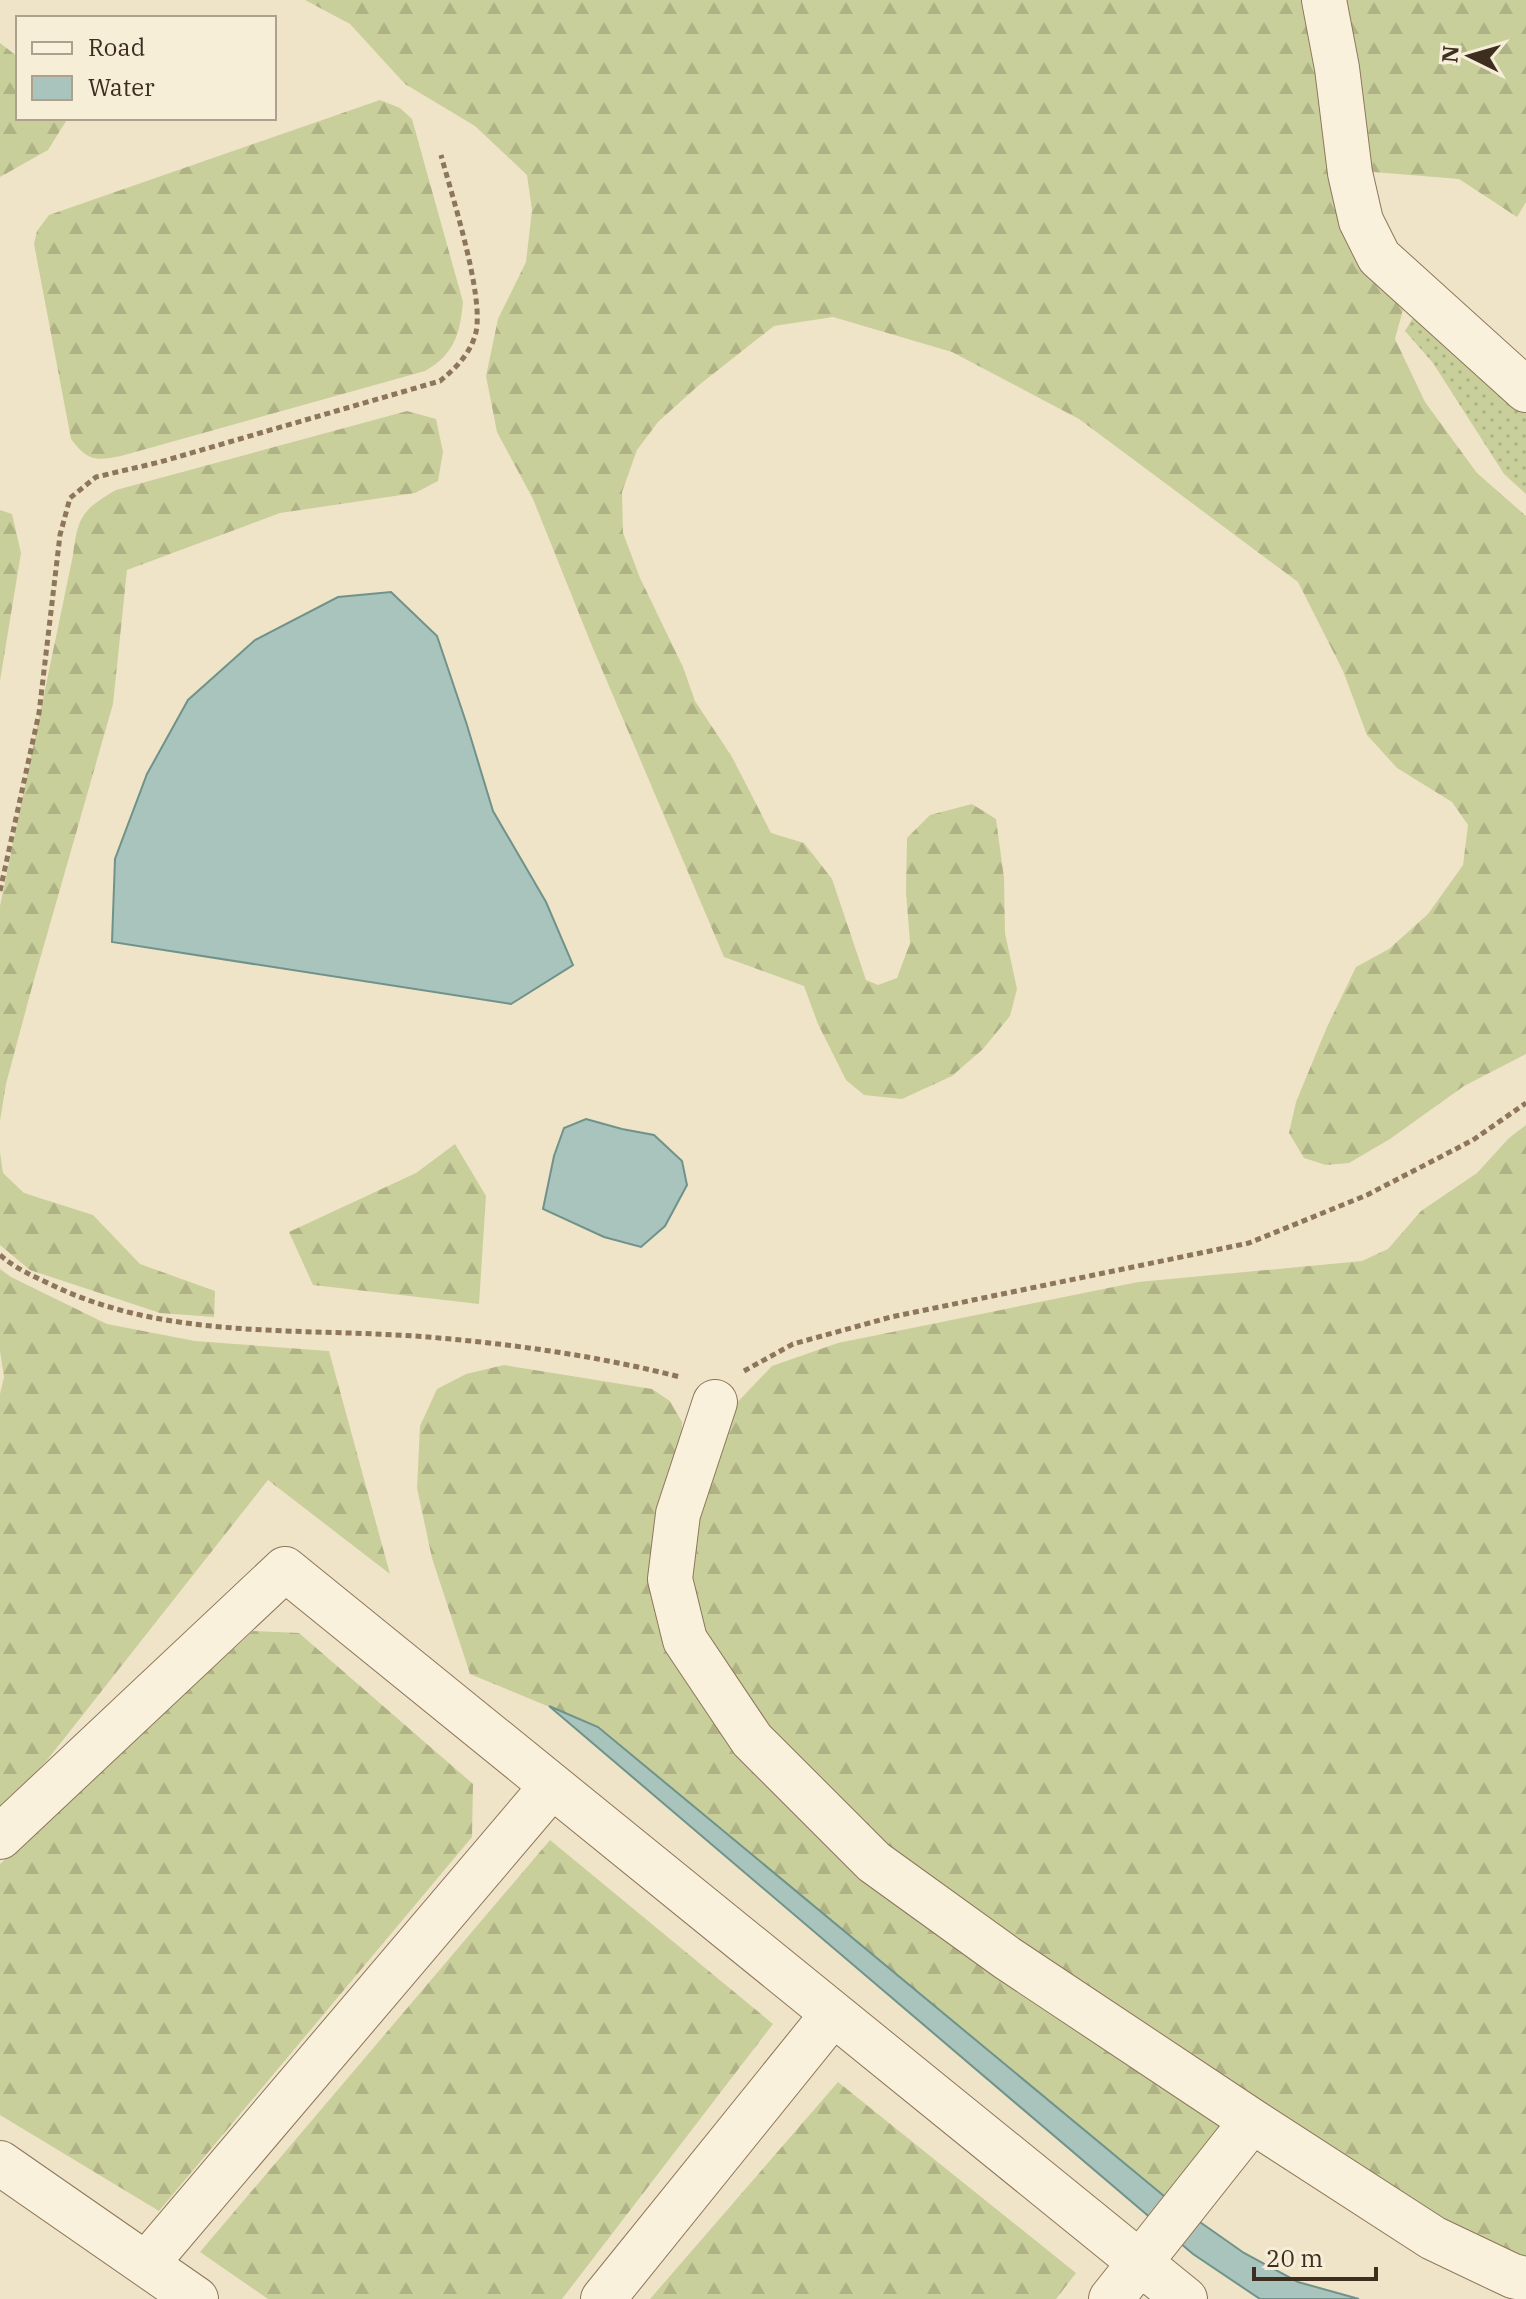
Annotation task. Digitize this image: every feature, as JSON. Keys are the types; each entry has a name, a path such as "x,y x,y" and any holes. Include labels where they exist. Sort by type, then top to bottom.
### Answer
{"street":[{"path":"1324,0 1337,68 1350,173 1361,221 1379,257 1526,390"},
{"path":"715,1402 678,1514 670,1579 685,1640 752,1740 874,1862 1007,1958 1433,2238 1513,2276 1526,2279"},
{"path":"0,1837 285,1569 1185,2299"},
{"path":"146,2264 552,1786"},
{"path":"603,2299 833,2014"},
{"path":"1111,2299 1252,2121"},
{"path":"0,2163 196,2299"}],"path":[{"path":"0,891 39,713 60,535 70,498 96,477 160,462 440,381 461,363 476,331 475,289 441,155"},
{"path":"0,1255 14,1267 80,1299 161,1321 429,1337 625,1363 688,1379 715,1402 744,1370 793,1344 891,1317 1249,1243 1367,1195 1473,1140 1526,1103"}],"green space":[{"path":"305,0 1526,0 1526,202 1517,217 1459,179 1361,171 1407,295 1395,339 1425,402 1477,473 1526,516 1526,1054 1464,1086 1390,1139 1349,1163 1326,1165 1304,1158 1289,1133 1296,1102 1356,967 1389,949 1428,914 1463,865 1468,825 1452,802 1397,768 1367,735 1343,671 1298,582 1079,419 952,352 833,317 774,326 699,385 658,422 637,450 622,492 623,533 695,701 732,757 771,833 804,843 832,879 866,980 878,985 897,978 910,943 906,892 907,838 930,815 972,804 996,819 1004,878 1005,933 1017,989 1010,1016 983,1049 952,1076 902,1099 864,1095 846,1080 818,1024 804,986 724,957 533,499 497,432 486,376 498,319 526,262 532,210 527,175 475,126 405,84 350,24"},
{"path":"0,43 16,55 16,120 67,120 48,150 0,177"},
{"path":"380,100 400,108 412,119 463,302 458,333 449,350 425,371 121,456 98,459 82,452 71,439 34,244 37,231 49,215"},
{"path":"1419,308 1526,410 1526,494 1504,474 1433,363 1405,331"},
{"path":"407,411 436,419 443,452 438,481 415,493 280,513 127,570 113,704 32,987 6,1084 0,1121 0,906 77,531 84,515 116,490"},
{"path":"0,510 12,514 21,553 0,681"},
{"path":"1526,1125 1526,2259 1436,2228 1234,2110 1170,2201 598,1727 470,1674 432,1558 417,1488 420,1426 437,1389 466,1374 504,1365 652,1389 670,1401 682,1422 681,1466 661,1622 673,1663 714,1706 688,1604 687,1553 729,1411 772,1366 838,1343 1138,1282 1362,1261 1388,1249 1421,1211 1477,1173 1509,1138"},
{"path":"455,1144 486,1196 479,1304 313,1285 289,1232 416,1173"},
{"path":"0,1152 3,1173 24,1193 93,1215 140,1264 215,1291 214,1317 160,1313 30,1270 0,1245"},
{"path":"0,1269 107,1324 195,1341 329,1351 390,1574 268,1480 48,1759 0,1810 0,1394 4,1377 0,1351"},
{"path":"253,1631 299,1633 473,1784 472,1837 159,2211 0,2115 0,1864"},
{"path":"550,1840 773,2024 562,2299 268,2299 200,2252"},
{"path":"838,2082 1076,2273 1056,2299 650,2299"}],"water":[{"path":"391,592 437,636 493,811 546,902 573,965 511,1004 112,942 115,859 147,774 188,700 255,640 338,597"},
{"path":"586,1119 654,1135 682,1161 687,1185 665,1226 641,1247 604,1237 543,1209 554,1156 564,1128"},
{"path":"549,1706 598,1727 1170,2201 1244,2253 1298,2282 1359,2299 1260,2299 1193,2254"}]}
